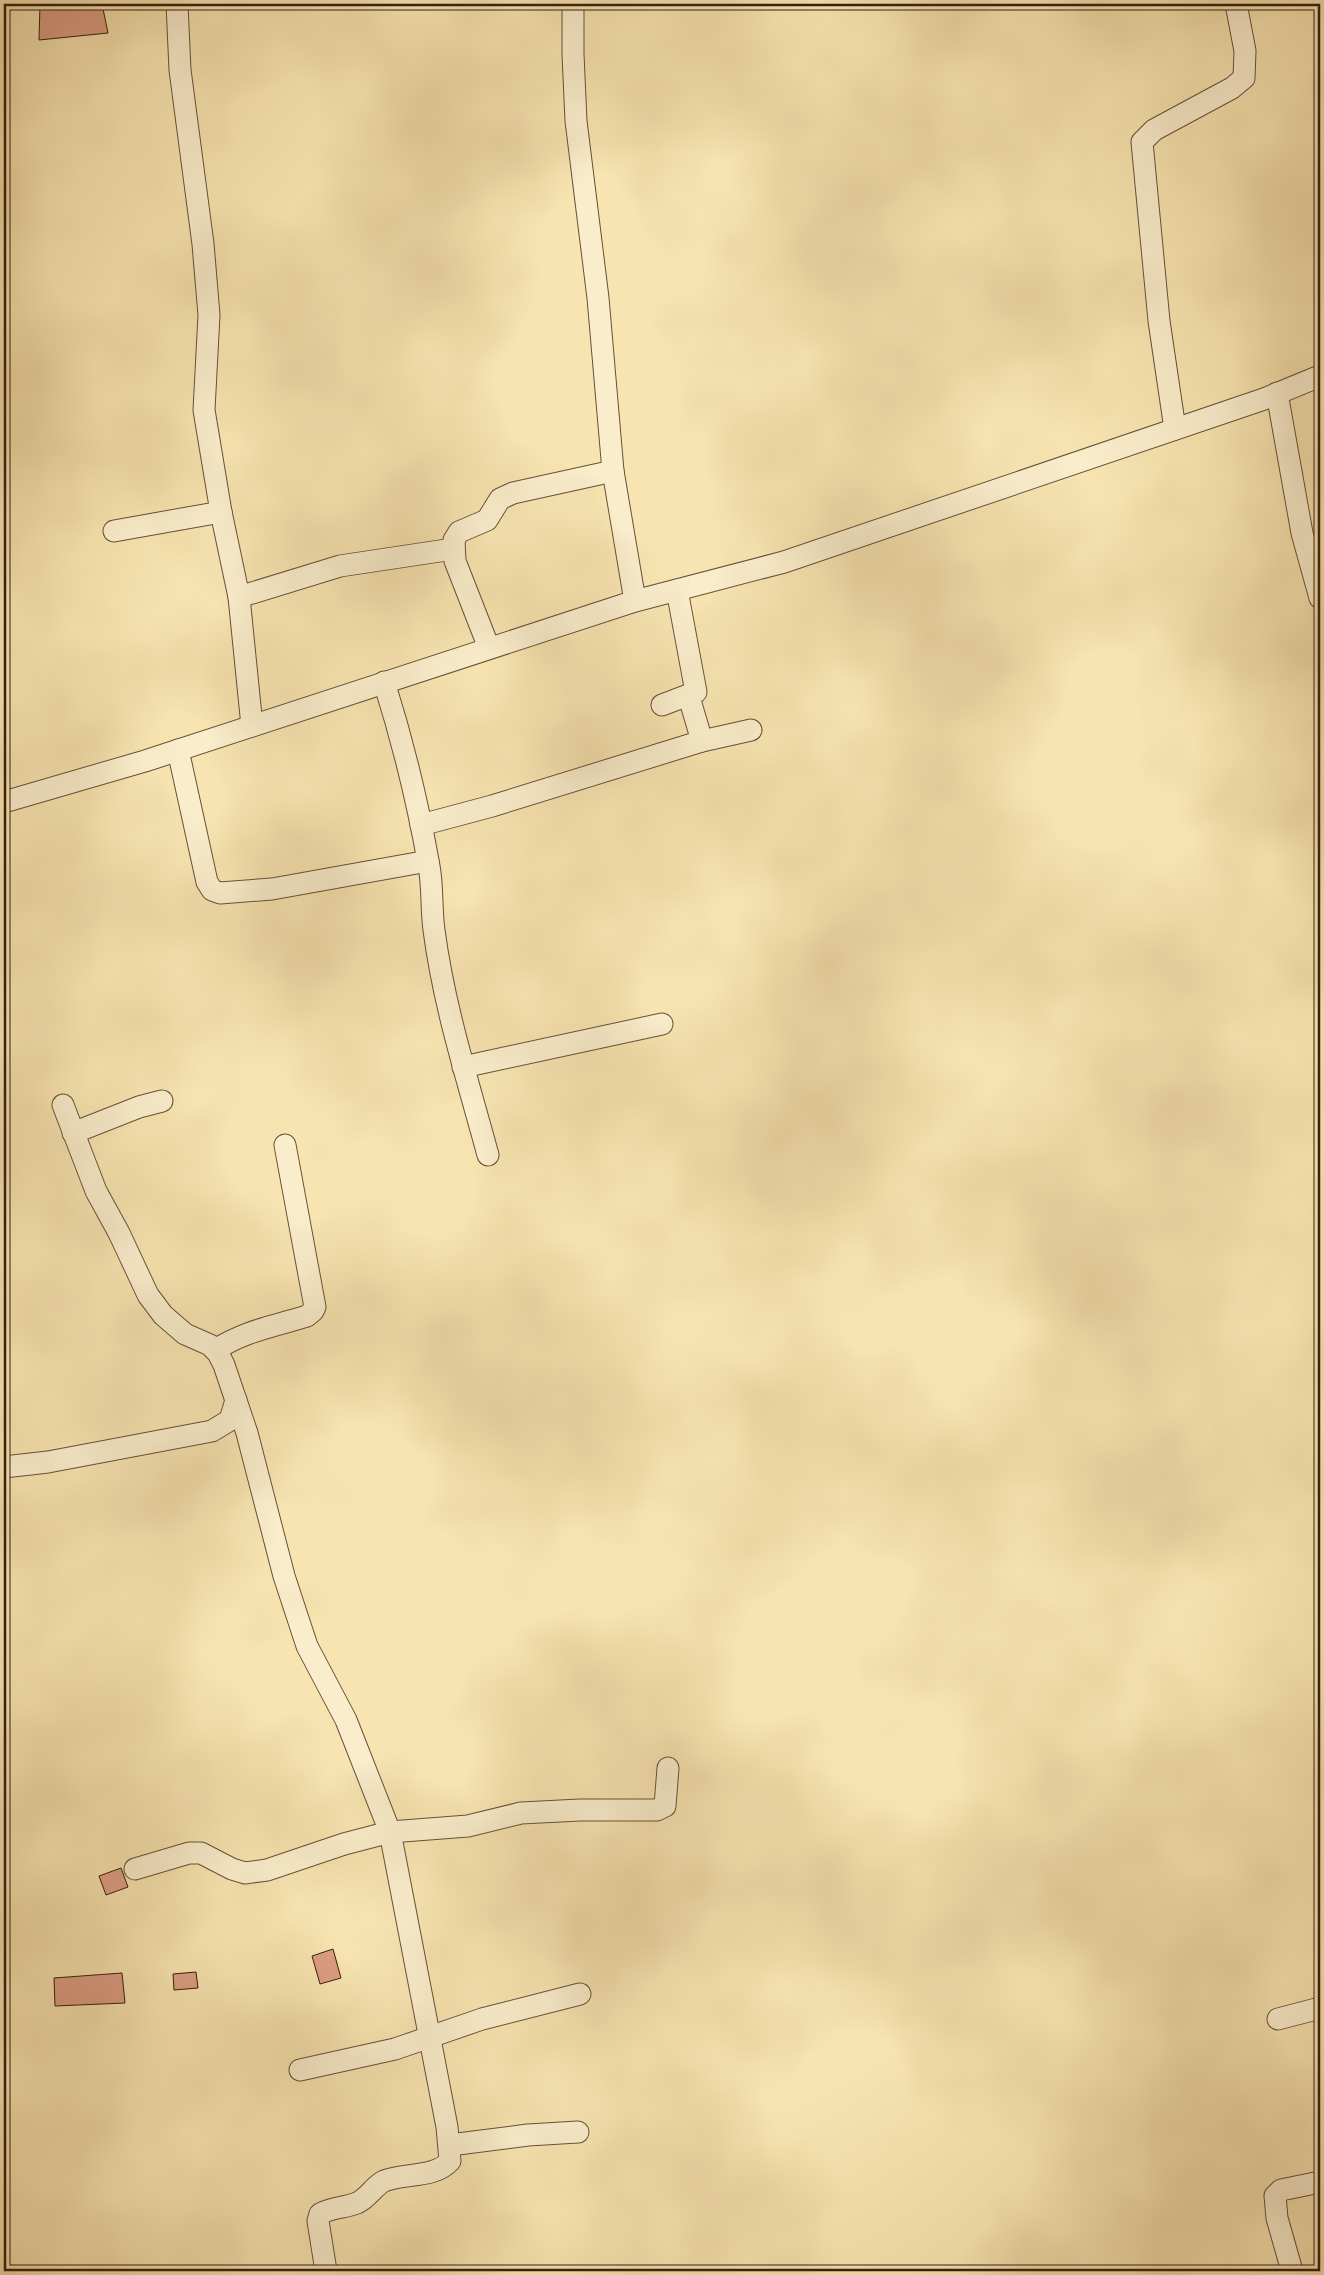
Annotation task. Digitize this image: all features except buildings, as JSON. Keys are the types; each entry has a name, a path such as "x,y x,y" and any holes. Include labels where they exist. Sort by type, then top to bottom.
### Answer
{"street":[{"path":"176,4 180,70 203,244 208,315 204,410 221,512 239,597 252,726"},
{"path":"573,4 576,121 598,298 613,471 635,601"},
{"path":"1175,429 1159,321 1142,142 1154,130 1232,88 1244,78 1245,51 1236,4"},
{"path":"4,802 178,750 635,601 784,562 1175,429 1278,393 1320,376"},
{"path":"1278,393 1302,533 1320,598"},
{"path":"490,648 455,561 454,540 459,532 487,520 500,499 513,493 613,471"},
{"path":"114,531 221,512"},
{"path":"239,597 340,566 453,549"},
{"path":"662,706 689,697 696,692 677,590"},
{"path":"384,682 401,735 421,825 428,861 434,930 463,1067 488,1156"},
{"path":"689,697 702,741"},
{"path":"421,825 492,806 702,741 751,730"},
{"path":"178,750 207,882 212,890 220,893 272,889 428,861"},
{"path":"463,1067 662,1024"},
{"path":"73,1133 139,1107 162,1101"},
{"path":"63,1105 96,1191 120,1233 148,1295 163,1315 185,1334 210,1345 224,1365 247,1434 284,1576 307,1646 346,1720 390,1832 431,2038 450,2145 450,2161 445,2167 384,2182 359,2202 320,2214 318,2220 326,2271"},
{"path":"215,1350 236,1337 259,1328 307,1316 313,1311 314,1307 285,1145"},
{"path":"4,1467 48,1462 212,1431 230,1420 236,1400"},
{"path":"135,1869 189,1853 200,1853 232,1870 245,1873 267,1870 344,1844 390,1832 468,1826 521,1813 662,1809 665,1806 668,1768"},
{"path":"300,2070 395,2049 482,2020 580,1994"},
{"path":"1278,2019 1320,2008"},
{"path":"450,2145 528,2135 578,2132"},
{"path":"1292,2271 1277,2218 1275,2196 1281,2190 1320,2182"}]}
